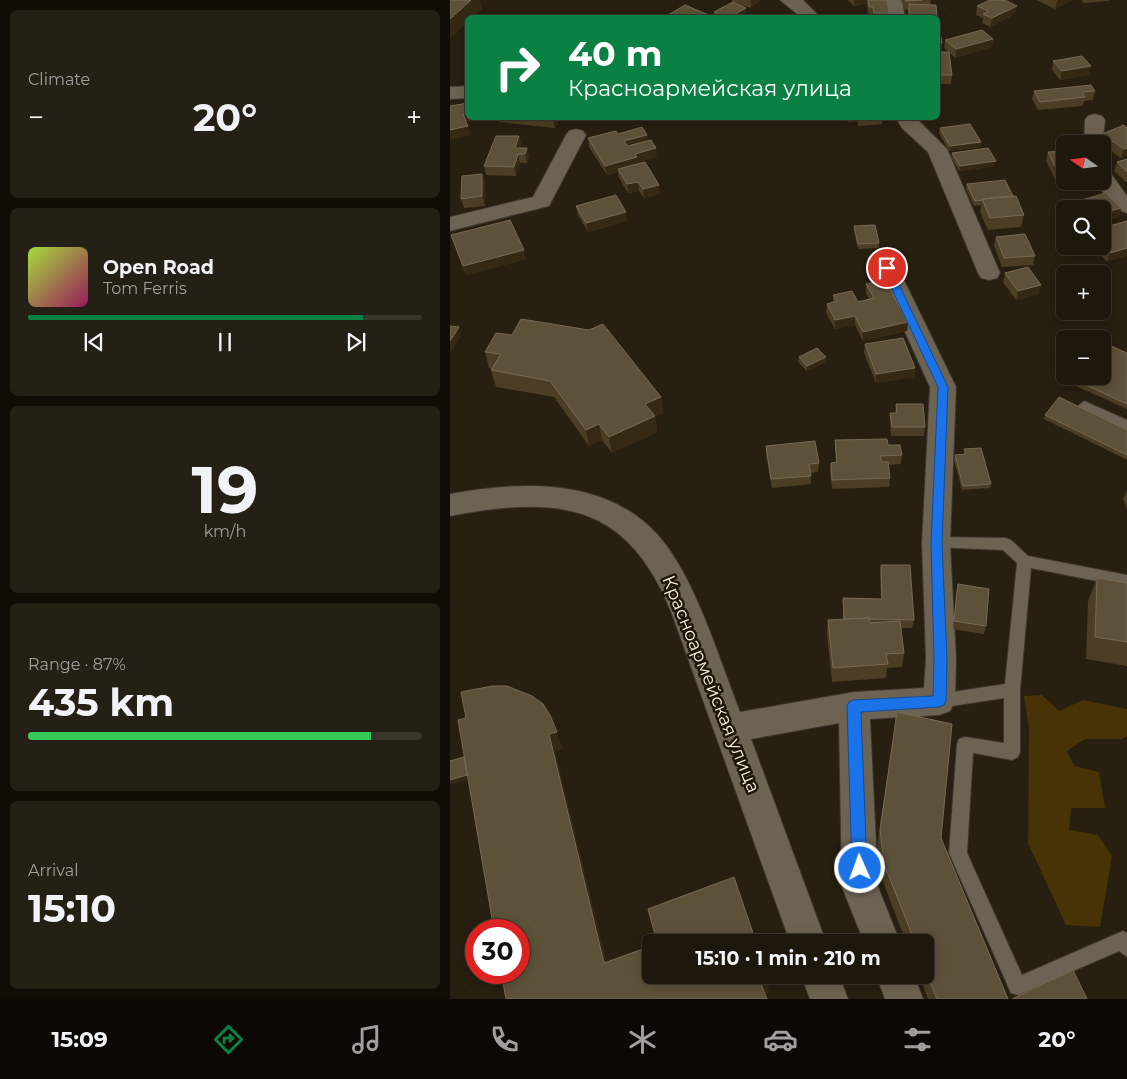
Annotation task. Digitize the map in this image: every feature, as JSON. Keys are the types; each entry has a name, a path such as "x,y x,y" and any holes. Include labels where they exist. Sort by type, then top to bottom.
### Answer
{"street":[{"path":"789,0 799,5 809,15"},
{"path":"893,0 896,15"},
{"path":"450,93 465,92"},
{"path":"907,120 909,124 938,149 989,273"},
{"path":"1094,135 1095,120"},
{"path":"450,224 541,201 576,135"},
{"path":"1111,188 1119,200 1127,206"},
{"path":"731,728 854,706 939,701 941,659 936,543 943,387 887,268"},
{"name":"Красноармейская улица","path":"450,505 495,496 534,495 600,509 623,521 641,535 671,578 731,728 805,934"},
{"path":"854,706 860,887 879,934"},
{"path":"823,984 829,999"},
{"path":"898,984 904,999"}],"lane":[{"path":"1084,406 1127,426"},
{"path":"936,543 1006,544 1024,560 1127,581"},
{"path":"1024,560 1012,690 1012,752 965,744 958,853 1018,986 1123,940 1127,948"},
{"path":"939,701 1012,690"}],"shaded area":[{"path":"1042,695 1059,711 1083,700 1127,709 1127,736 1122,739 1085,739 1067,751 1074,766 1099,772 1105,808 1071,808 1069,830 1098,835 1112,856 1100,927 1066,925 1028,843 1029,730 1024,696"}],"building":[{"path":"450,0 471,0 450,19"},
{"path":"868,0 887,0 889,13 874,13 873,7 869,7"},
{"path":"990,0 1005,0 1017,6 992,18 983,14 989,11 977,6"},
{"path":"733,2 746,8 733,15 720,15 714,12"},
{"path":"909,4 936,5 937,15 909,15"},
{"path":"685,5 709,15 668,15"},
{"path":"982,30 993,39 956,49 945,40"},
{"path":"940,52 949,52 952,75 940,75"},
{"path":"1082,56 1091,66 1062,71 1053,61"},
{"path":"1091,85 1095,91 1082,92 1085,97 1040,102 1034,91"},
{"path":"465,104 465,114 463,114 468,126 450,130 450,106"},
{"path":"970,124 981,142 950,146 940,128"},
{"path":"1124,125 1127,128 1127,148 1124,149 1111,140 1111,135 1102,134"},
{"path":"642,127 647,135 624,141 628,146 651,140 656,148 635,154 637,157 605,166 588,138 616,131 618,134"},
{"path":"496,136 519,136 515,148 527,148 525,154 518,154 514,167 484,166"},
{"path":"988,148 996,161 960,166 952,153"},
{"path":"1048,152 1056,152 1056,168"},
{"path":"1127,159 1127,172 1117,162"},
{"path":"645,162 659,185 643,189 638,182 627,184 618,169"},
{"path":"482,174 482,196 461,199 462,176"},
{"path":"1005,180 1013,196 975,201 967,184"},
{"path":"1106,193 1121,208 1111,211 1111,200 1082,200"},
{"path":"616,195 626,212 586,223 576,206"},
{"path":"1016,196 1024,215 990,218 982,199"},
{"path":"510,220 524,250 463,266 451,235"},
{"path":"1127,221 1127,248 1111,253 1111,225"},
{"path":"875,225 879,243 858,244 854,226"},
{"path":"1025,234 1035,256 1004,258 996,237"},
{"path":"1028,267 1041,285 1018,291 1005,273"},
{"path":"885,280 908,322 863,332 855,316 835,320 827,304 837,301 833,295 852,291 858,302 874,298 866,284"},
{"path":"521,319 589,330 603,324 661,397 645,404 655,416 609,437 599,424 586,430 550,381 491,370 501,354 485,352 496,333 512,335"},
{"path":"450,326 459,327 450,341"},
{"path":"903,338 915,368 876,374 865,344"},
{"path":"1111,346 1127,353 1127,404 1085,385 1111,385"},
{"path":"817,348 826,357 807,366 799,357"},
{"path":"1059,397 1127,430 1127,455 1045,415"},
{"path":"896,404 923,404 925,427 892,427 890,413 897,413"},
{"path":"887,439 888,445 900,445 902,455 880,456 882,462 888,462 890,478 832,480 831,463 837,462 835,440"},
{"path":"815,441 819,463 809,464 811,476 771,479 766,446"},
{"path":"981,448 991,484 963,486 955,455 966,454 964,449"},
{"path":"881,565 910,565 914,620 844,619 843,598 882,599"},
{"path":"1097,578 1127,583 1127,642 1095,637"},
{"path":"958,584 989,589 986,626 954,621"},
{"path":"869,618 870,623 900,621 904,653 886,654 888,664 833,668 828,620"},
{"path":"492,686 507,686 532,696 543,704 550,715 557,732 549,734 604,963 642,949 642,984 761,984 767,999 506,999 503,984 530,984 530,919 492,919 458,720 466,718 461,692"},
{"path":"897,712 952,724 941,838 1008,999 937,999 931,984 934,984 934,934 912,934 884,864 880,830"},
{"path":"464,757 467,775 450,780 450,761"},
{"path":"734,877 753,934 655,934 648,909"},
{"path":"1073,970 1087,999 1012,999"}],"route":[{"path":"860,868 854,706 939,701 941,659 936,543 943,387 887,268"}]}
